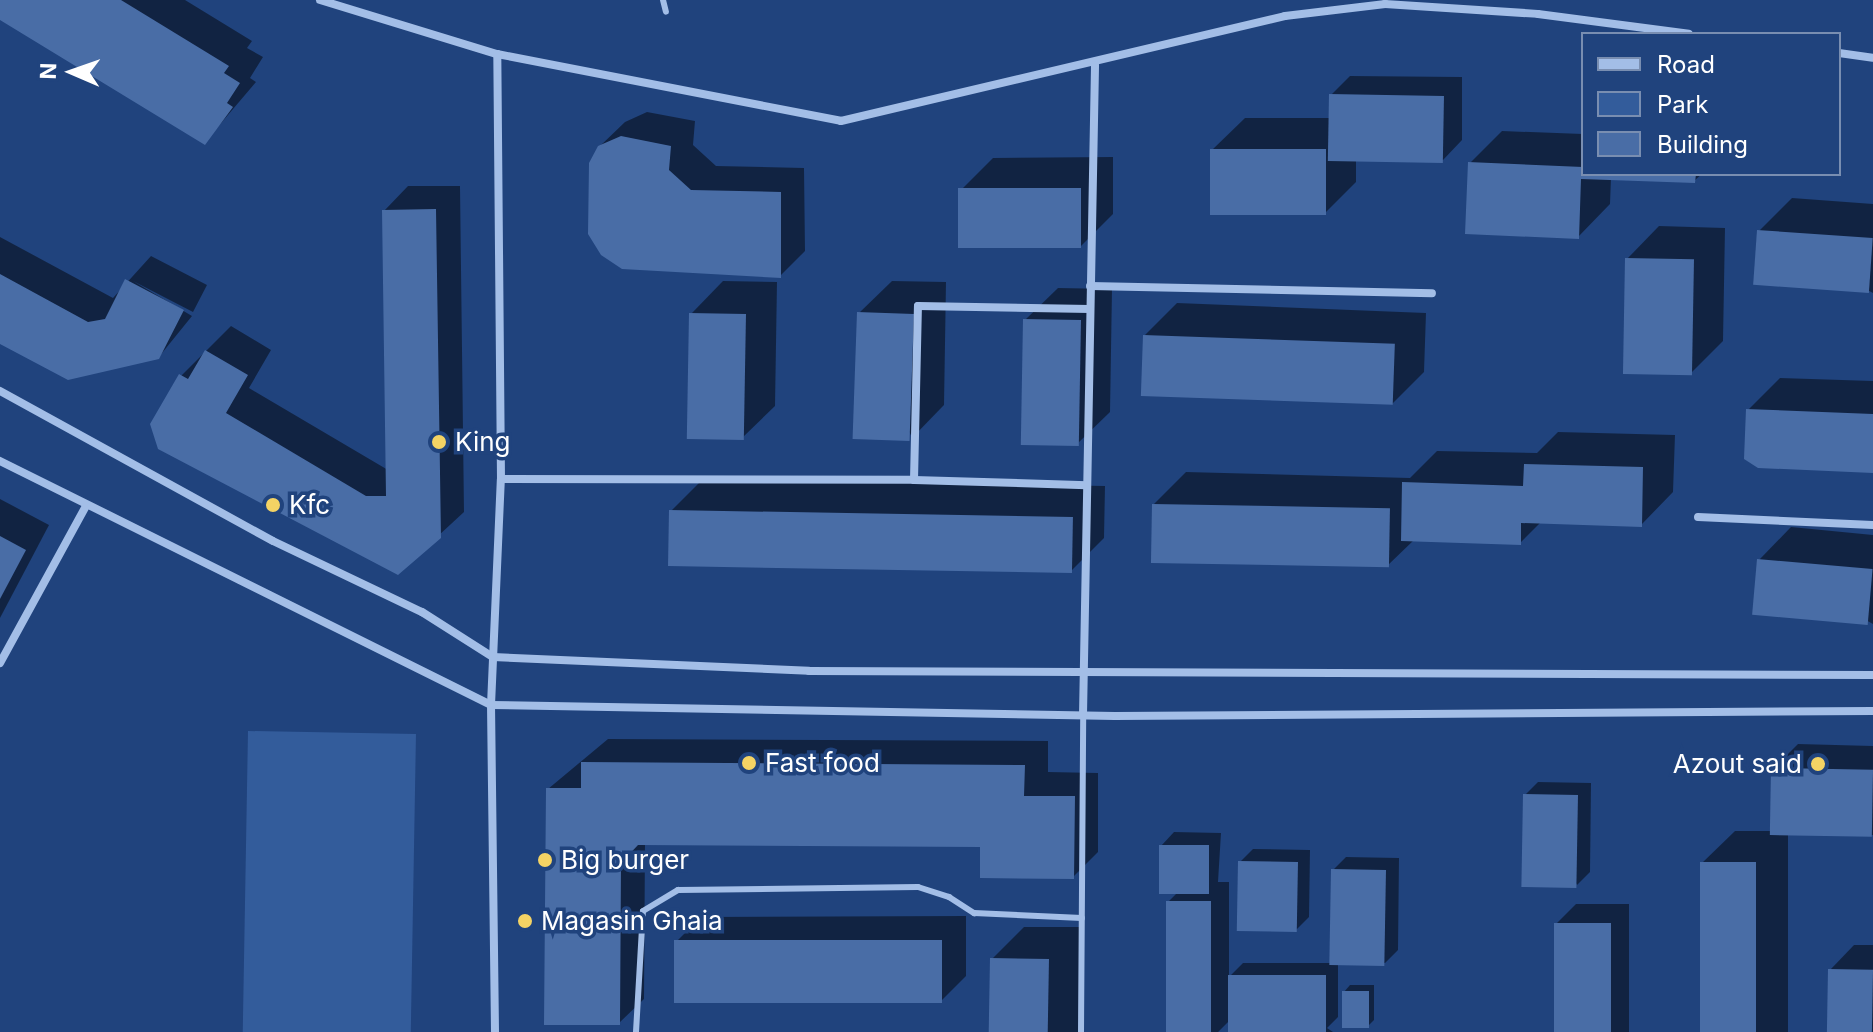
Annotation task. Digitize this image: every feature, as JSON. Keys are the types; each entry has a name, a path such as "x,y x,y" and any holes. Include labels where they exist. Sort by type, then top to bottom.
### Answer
{"street":[{"path":"320,0 497,54 841,121 1095,65 1285,16 1385,4 1538,14 1674,32"},
{"path":"1841,53 1873,58"},
{"path":"495,1032 491,705 501,479 497,54"},
{"path":"1083,715 1095,65"},
{"path":"1090,286 1432,293"},
{"path":"914,480 918,306 1090,309"},
{"path":"0,391 273,541 422,612 493,657 809,671 1873,675"},
{"path":"0,461 491,705 1083,715 1873,711"},
{"path":"501,479 914,480 1087,485"},
{"path":"0,663 86,506"},
{"path":"1698,517 1873,525"}],"lane":[{"path":"663,0 666,12"},
{"path":"1081,1032 1083,715"},
{"path":"636,1032 643,911 678,890 918,887 949,897 974,913 1082,918"}],"green space":[{"path":"248,731 416,734 411,1032 243,1032"}],"building":[{"path":"0,0 121,0 229,66 224,73 240,83 227,103 233,107 205,145 0,20"},
{"path":"1329,94 1444,96 1443,163 1328,161"},
{"path":"621,136 671,146 669,170 691,190 781,192 781,278 622,269 601,255 588,234 589,163 598,146"},
{"path":"1210,149 1326,149 1326,215 1210,215"},
{"path":"1468,162 1581,167 1581,176 1696,176 1695,183 1581,179 1579,239 1465,234"},
{"path":"958,188 1081,188 1081,248 958,248"},
{"path":"436,209 441,538 398,575 158,449 150,424 179,374 188,379 205,350 248,375 226,413 366,496 386,496 382,210"},
{"path":"1757,230 1873,238 1869,293 1753,285"},
{"path":"1625,258 1694,259 1692,375 1623,374"},
{"path":"0,274 88,322 105,319 125,279 184,310 159,359 68,380 0,344"},
{"path":"857,312 914,314 910,441 853,439"},
{"path":"689,313 746,314 744,440 687,439"},
{"path":"1023,319 1081,320 1079,446 1021,445"},
{"path":"1143,335 1395,344 1393,405 1141,396"},
{"path":"1746,409 1873,414 1873,473 1758,468 1744,459"},
{"path":"1524,464 1643,467 1642,527 1521,523 1521,545 1401,541 1402,482 1523,486"},
{"path":"1152,504 1390,508 1389,567 1151,563"},
{"path":"669,510 1073,517 1072,573 668,566"},
{"path":"0,536 26,550 0,599"},
{"path":"1757,559 1873,569 1868,625 1752,615"},
{"path":"581,762 1025,765 1024,796 1075,796 1074,879 980,878 980,847 638,845 621,863 620,1025 544,1025 546,788 581,788"},
{"path":"1771,768 1873,770 1872,837 1770,835"},
{"path":"1523,794 1578,795 1576,888 1521,887"},
{"path":"1159,845 1209,845 1209,894 1159,894"},
{"path":"1238,861 1298,862 1297,932 1237,931"},
{"path":"1700,862 1756,862 1756,1032 1700,1032"},
{"path":"1331,869 1386,870 1384,966 1329,965"},
{"path":"1166,901 1211,901 1211,1032 1166,1032"},
{"path":"1554,923 1611,923 1611,1032 1554,1032"},
{"path":"674,940 942,940 942,1003 674,1003"},
{"path":"990,958 1049,959 1048,1032 989,1032"},
{"path":"1828,969 1873,970 1872,1032 1827,1032"},
{"path":"1228,975 1326,975 1326,1032 1228,1032"},
{"path":"1342,991 1369,991 1369,1028 1342,1028"}],"place":[{"name":"King","path":"439,442"},
{"name":"Kfc","path":"273,505"},
{"name":"Fast food","path":"749,763"},
{"name":"Azout said","path":"1818,764"},
{"name":"Big burger","path":"545,860"},
{"name":"Magasin Ghaia","path":"525,921"}]}
